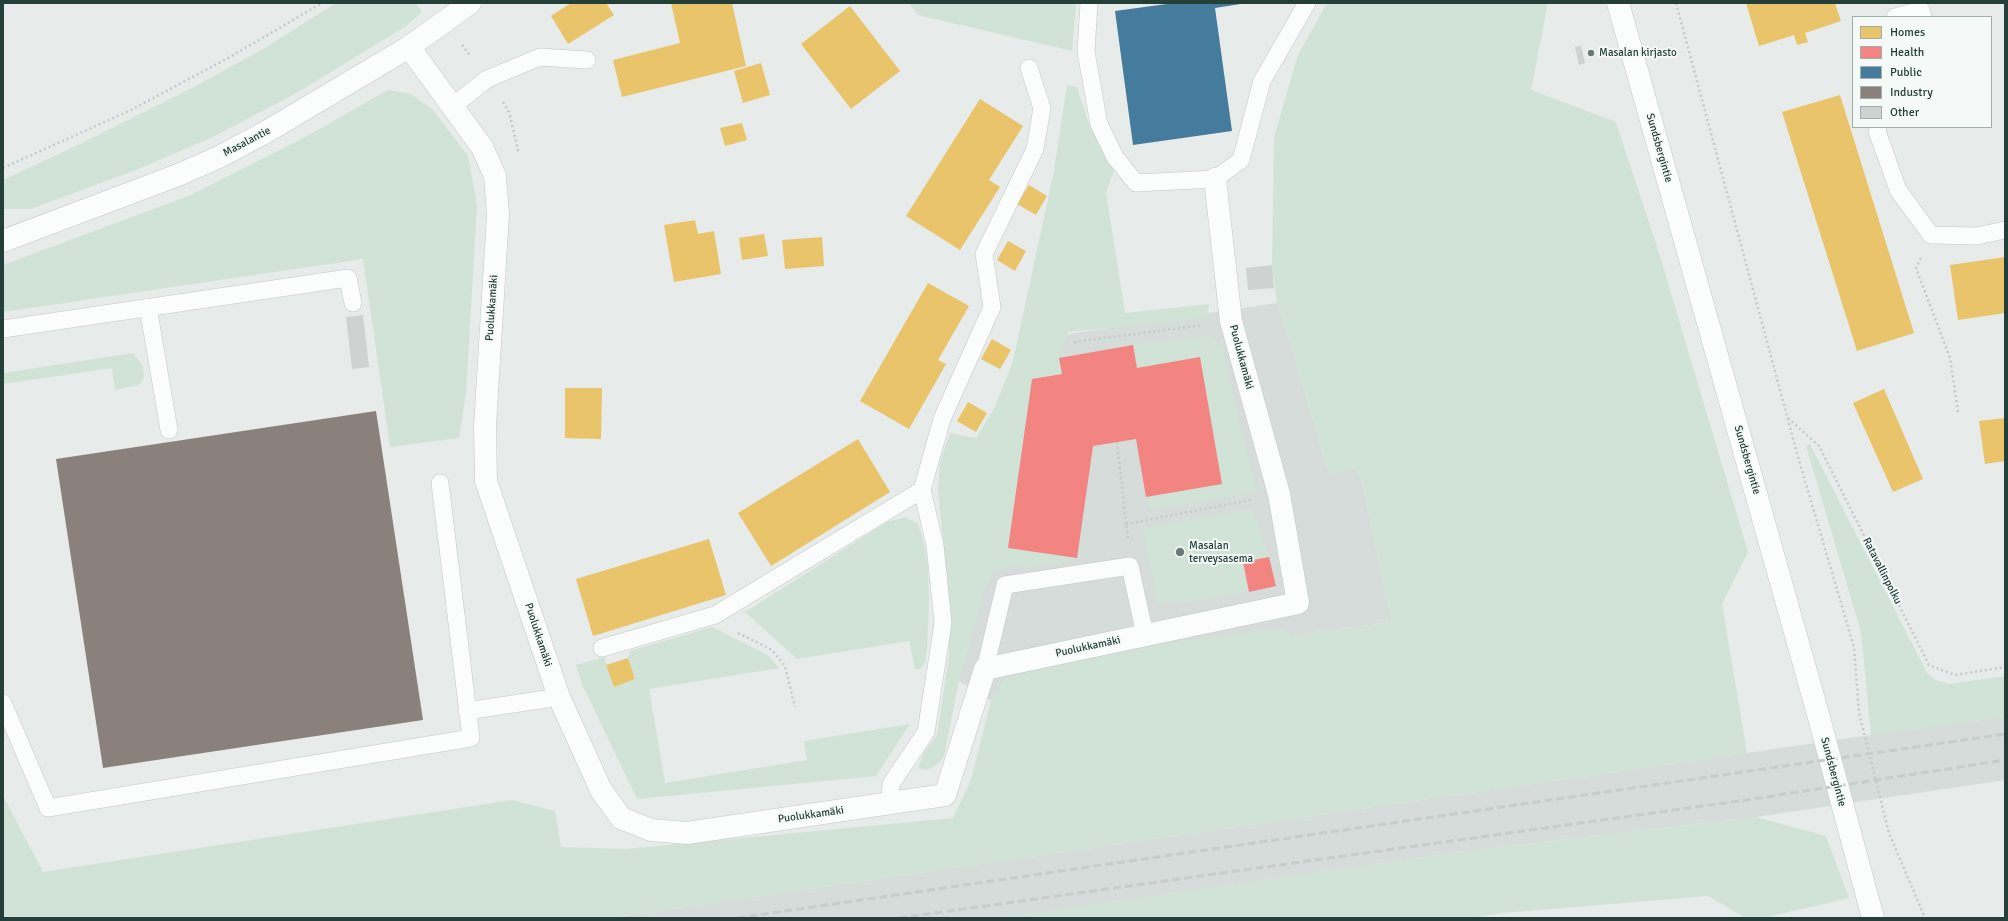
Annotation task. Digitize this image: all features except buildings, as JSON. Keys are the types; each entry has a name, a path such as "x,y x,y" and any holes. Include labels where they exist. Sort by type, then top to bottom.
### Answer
{"street":[{"name":"Masalantie","path":"3,241 178,175 219,157 266,132 409,48 470,3"},
{"name":"Sundsbergintie","path":"1618,3 1818,714 1872,918"},
{"name":"Puolukkamäki","path":"409,48 482,147 495,176 498,214 485,426 486,480 559,697 601,790 621,818 651,830 687,833 945,795 985,669 1298,603 1279,494 1231,321 1215,179"}],"lane":[{"path":"1089,3 1086,52 1100,124 1115,157 1136,183 1215,179 1241,160 1262,81 1307,3"},
{"path":"1899,16 1921,10 1924,16"},
{"path":"453,106 487,79 540,57 587,60"},
{"path":"890,803 891,784 926,732 943,623 936,546 922,490 942,419 992,307 984,254 1035,149 1042,108 1029,68"},
{"path":"1878,128 1877,131 1898,190 1931,235 1977,236 2005,230"},
{"path":"3,329 348,278 353,303"},
{"path":"148,308 169,430"},
{"path":"3,704 48,808 471,738 440,483"},
{"path":"602,648 715,615 922,490"},
{"path":"985,669 1005,585 1130,566 1145,635"},
{"path":"467,711 559,697"}],"path":[{"path":"3,168 131,110 230,58 322,3"},
{"path":"1676,3 1787,417 1854,647 1859,713 1889,833 1925,918"},
{"path":"1931,235 1916,268 1950,358 1958,412"},
{"path":"1074,342 1231,321"},
{"name":"Ratavallinpolku","path":"1787,417 1819,446 1929,665 1955,675 2005,667"},
{"path":"1117,442 1130,566"},
{"path":"1126,524 1279,494"},
{"path":"715,615 725,628 772,650 786,666 796,707"}],"shaded area":[{"name":"Masalan terveysasema","path":"1277,303 1290,341 1329,474 1355,468 1362,482 1392,622 1293,635 1012,713 959,681 1022,341"},
{"path":"2005,717 2005,780 1756,817 1467,851 999,918 609,918 1919,728"}],"green space":[{"path":"336,3 416,3 422,12 406,26 300,91 215,136 136,170 31,209 3,209 3,180 74,147 190,89 263,49"},
{"path":"909,3 1076,3 1072,51 918,15"},
{"path":"1327,3 1548,3 1531,90 1616,122 1659,253 1748,552 1722,604 1747,753 609,918 3,918 3,796 43,872 512,800 555,811 561,847 626,849 953,818 971,780 991,700 1005,679 1034,670 1168,643 1282,628 1293,635 1392,622 1362,482 1355,468 1329,474 1290,341 1277,303 1272,265 1274,137 1298,55"},
{"path":"1067,85 1077,87 1089,124 1114,171 1106,193 1125,313 1209,304 1208,318 1068,332 1059,358 1062,374 1033,379 1008,547 1077,558 1059,564 1028,568 1012,565 993,572 985,589 959,681 944,756 937,765 926,770 918,768 924,752 937,735 949,656 949,606 938,490 940,462 950,433 976,438 994,409 1013,361 1053,176"},
{"path":"388,90 411,94 433,110 468,156 477,205 466,393 459,438 390,447 363,259 3,312 3,265 191,195 309,135"},
{"path":"1211,335 1223,351 1257,492 1150,510 1146,497 1221,484 1137,368 1133,345"},
{"path":"133,353 143,366 144,378 139,385 115,390 112,368 3,384 3,373"},
{"path":"1810,444 1927,673 1936,680 1949,684 2005,676 2005,717 1871,735 1861,632 1806,446"},
{"path":"1253,509 1269,557 1243,563 1249,592 1193,601 1157,603 1143,528"},
{"path":"906,517 918,524 923,539 928,566 929,600 927,651 925,663 920,669 915,669 909,641 797,659 745,612 887,522"},
{"path":"712,627 768,655 779,668 649,689 665,783 807,760 804,741 910,724 876,776 637,799 582,684 576,665 604,657 614,686 635,679 628,658 630,651"},
{"path":"1756,817 1826,836 1849,898 1763,918 1745,918 1708,896 1502,913 1472,918 997,918 1467,851"}],"railway":[{"path":"737,918 2005,734"},
{"path":"899,918 1753,799 2005,760"}],"place":[{"name":"Masalan kirjasto","path":"1591,53"},
{"name":"Masalan terveysasema","path":"1180,552"}]}
